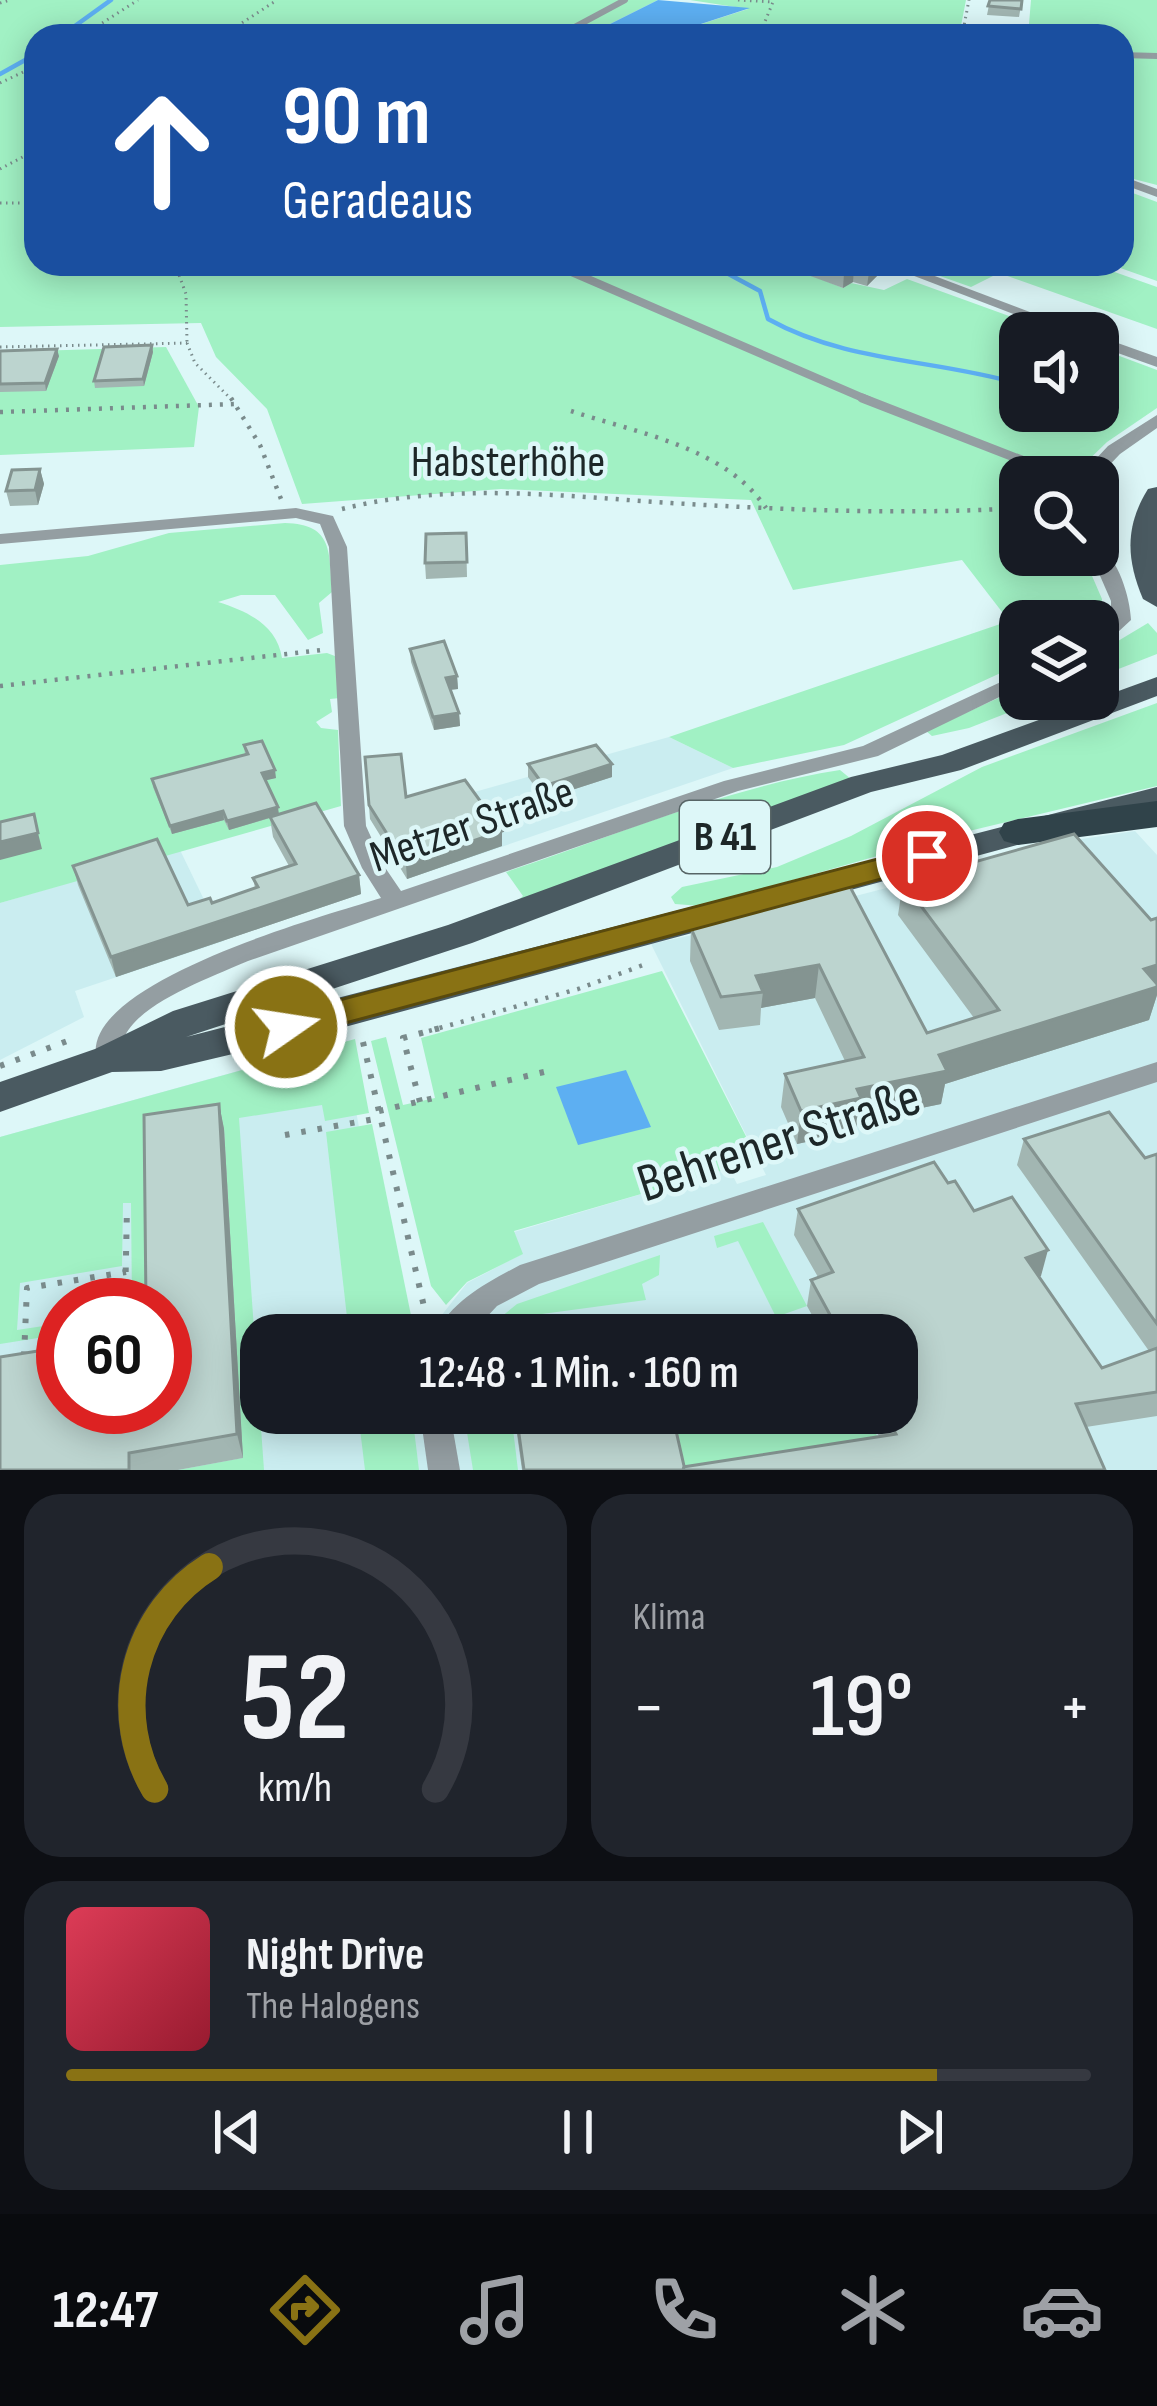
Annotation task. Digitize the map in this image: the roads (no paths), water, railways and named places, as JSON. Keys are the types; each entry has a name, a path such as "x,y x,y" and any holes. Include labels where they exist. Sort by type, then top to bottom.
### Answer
{"highway":[{"path":"1018,832 1157,814"}],"main road":[{"path":"1157,494 1147,511 1140,553 1157,599"},
{"name":"B 41","path":"108,1059 160,1057 197,1047 558,920 875,796 904,778 1157,686"},
{"name":"B 41","path":"0,1097 108,1059 186,1022 526,911 862,784 904,778"},
{"path":"197,1047 343,1014 1157,797"}],"street":[{"path":"923,276 1020,312"},
{"path":"1119,348 1157,362"},
{"path":"1108,456 1157,420"},
{"path":"0,539 296,513 320,516 332,527 338,547 355,826 373,868 396,902"},
{"path":"1110,576 1121,601 1119,622"},
{"name":"Metzer Straße","path":"108,1059 105,1043 112,1026 176,985 261,947 732,786 870,752 999,689"},
{"path":"870,752 904,778"},
{"name":"Behrener Straße","path":"470,1314 487,1297 530,1274 1157,1072"},
{"path":"438,1434 444,1470"}],"lane":[{"path":"580,24 625,0"},
{"path":"580,276 783,367 1011,456"}],"water":[{"path":"658,0 750,8 701,24 610,24"},
{"path":"626,1070 651,1127 578,1145 556,1087"}],"waterway":[{"path":"78,24 111,0"},
{"path":"0,74 24,61"},
{"path":"732,276 760,291 768,319 798,333 860,352 999,379"}]}
